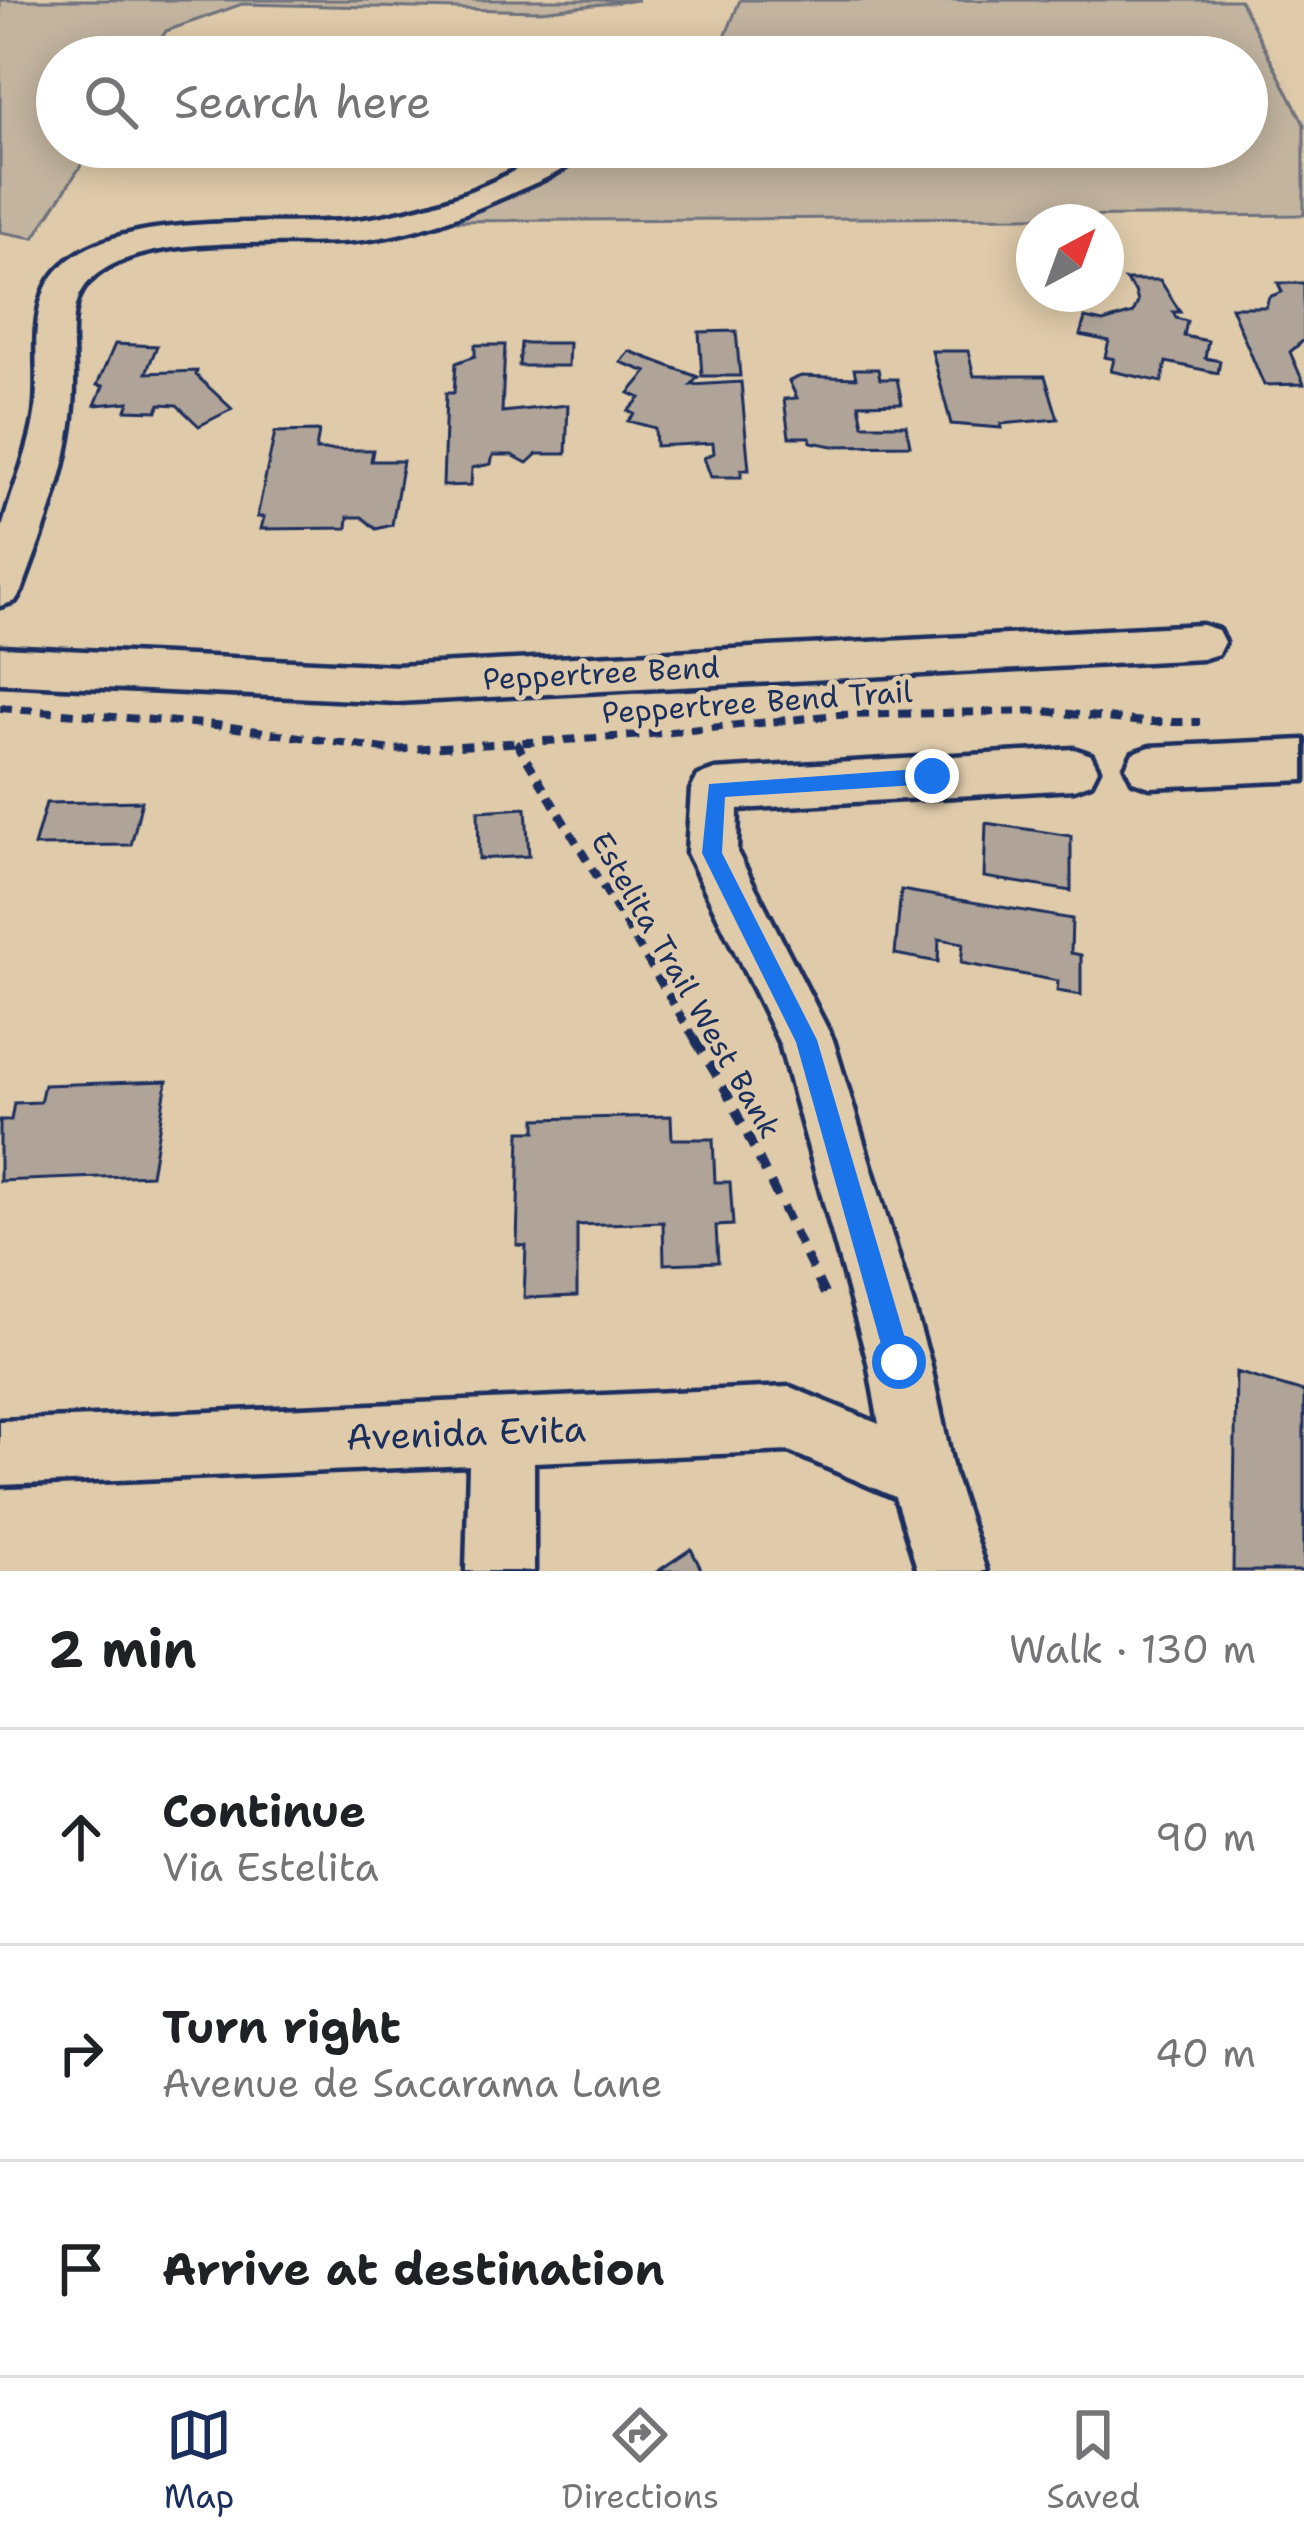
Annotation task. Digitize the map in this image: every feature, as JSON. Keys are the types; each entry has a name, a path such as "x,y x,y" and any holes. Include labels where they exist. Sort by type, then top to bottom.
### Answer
{"street":[{"path":"0,590 36,496 55,415 55,333 62,292 88,260 126,246 192,236 354,231 434,217 541,168"},
{"name":"Peppertree Bend","path":"0,665 397,684 1202,642"},
{"path":"1150,767 1304,760"},
{"path":"952,1571 920,1475 899,1362 806,1040 712,853 716,790 1075,769"},
{"name":"Avenida Evita","path":"0,1453 790,1419 920,1475"},
{"path":"500,1571 502,1431"}],"path":[{"name":"Peppertree Bend Trail","path":"0,708 216,725 391,751 631,736 838,715 1044,711 1142,722 1210,722"},
{"name":"Estelita Trail West Bank","path":"516,742 726,1091 835,1315"}],"shaded area":[{"path":"0,0 639,0 540,11 242,4 163,36 36,36 36,168 79,168 34,238 0,232"},
{"path":"740,0 1240,0 1259,36 725,36"},
{"path":"1268,54 1304,124 1304,215 1124,216 1124,204 1016,204 1016,217 441,221 562,168 1268,168"}],"building":[{"path":"1125,280 1160,280 1180,312 1173,312 1176,318 1187,321 1184,336 1208,341 1205,358 1220,361 1218,373 1166,362 1162,382 1111,371 1114,359 1105,357 1109,341 1080,335 1085,318 1103,322 1133,313 1138,302"},
{"path":"1278,283 1304,283 1304,340 1290,352 1304,384 1264,385 1231,307 1266,307 1269,297 1282,292"},
{"path":"736,331 740,376 702,376 699,332"},
{"path":"521,343 569,343 568,366 519,366"},
{"path":"115,344 157,346 146,373 197,371 232,409 199,426 177,405 160,404 157,411 126,410 129,402 95,405 103,386 97,385"},
{"path":"475,345 505,345 502,412 568,405 566,454 537,454 527,463 512,455 493,455 491,464 472,468 471,485 443,486 446,393 454,393 456,363 475,356"},
{"path":"629,351 698,377 691,385 741,382 749,470 741,470 741,477 711,477 704,458 714,453 713,443 656,446 655,428 628,421 634,414 628,411 640,398 629,393 647,372 620,362"},
{"path":"932,351 968,351 974,376 1045,376 1058,419 1001,424 1002,428 951,424"},
{"path":"854,369 878,369 880,379 897,379 902,403 859,404 863,425 906,425 910,445 833,446 811,442 810,437 789,437 784,399 797,398 789,381 801,376 856,378"},
{"path":"319,431 316,450 373,450 371,461 403,461 392,525 376,529 362,517 348,517 347,528 261,529 264,517 257,517 275,432"},
{"path":"142,801 131,845 34,846 46,803"},
{"path":"526,808 529,856 479,859 478,811"},
{"path":"986,823 1071,836 1071,891 984,877"},
{"path":"901,890 1072,919 1071,953 1081,955 1081,995 1057,991 1058,981 961,963 963,943 939,939 938,962 895,954"},
{"path":"167,1081 151,1175 0,1181 0,1120 11,1120 14,1103 40,1102 44,1085"},
{"path":"671,1116 672,1139 713,1139 715,1182 730,1182 733,1225 716,1226 718,1262 664,1264 663,1222 577,1225 577,1296 524,1298 526,1246 517,1245 520,1131 536,1131 536,1119"},
{"path":"1236,1372 1304,1392 1304,1571 1233,1571"},
{"path":"691,1549 702,1571 658,1571"}],"route":[{"path":"899,1362 806,1040 712,853 716,790 932,776"}]}
